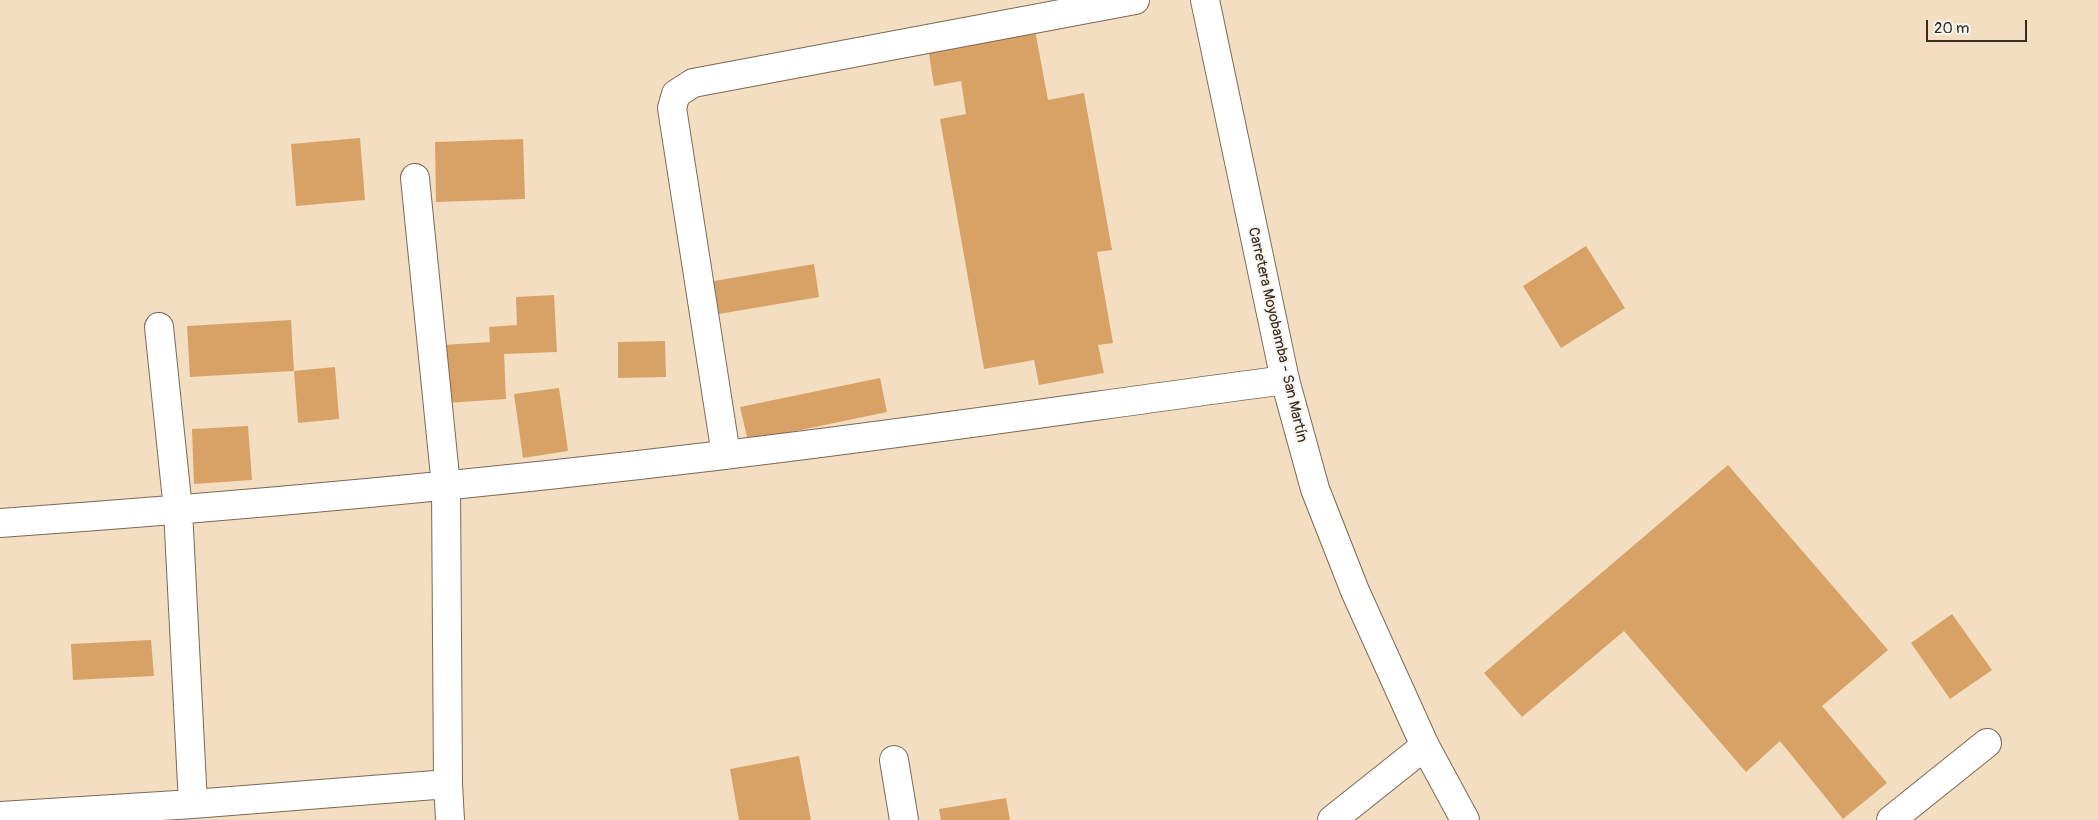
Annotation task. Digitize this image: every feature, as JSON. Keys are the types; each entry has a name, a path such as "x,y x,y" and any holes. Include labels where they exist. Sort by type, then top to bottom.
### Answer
{"street":[{"path":"726,455 672,108 676,94 693,83 1135,0"},
{"name":"Carretera Moyobamba - San Martín","path":"1205,0 1284,380 1315,489 1354,591 1425,746 1465,820"},
{"path":"416,178 446,486 448,784 450,820"},
{"path":"159,327 178,510 193,804"},
{"path":"0,523 178,510 446,486 726,455 1284,380"},
{"path":"1891,820 1987,743"},
{"path":"1332,820 1425,746"},
{"path":"894,760 904,820"},
{"path":"0,816 193,804 448,784"}],"building":[{"path":"1035,30 1048,100 1084,93 1112,250 1097,252 1113,343 1098,345 1104,373 1039,385 1034,360 984,369 940,119 966,114 961,81 934,86 928,48"},
{"path":"360,138 365,200 296,206 291,144"},
{"path":"523,139 525,199 436,202 435,142"},
{"path":"1586,246 1625,308 1561,348 1523,286"},
{"path":"814,264 819,297 713,315 708,282"},
{"path":"554,295 557,352 504,354 506,399 446,403 443,345 490,342 489,327 517,325 516,297"},
{"path":"291,320 294,371 190,377 187,326"},
{"path":"665,341 666,377 618,378 618,342"},
{"path":"335,367 339,419 298,423 294,371"},
{"path":"880,378 887,412 748,441 740,407"},
{"path":"559,388 568,451 523,458 514,394"},
{"path":"248,426 252,480 194,484 192,429"},
{"path":"1728,465 1888,650 1822,706 1887,783 1843,819 1780,741 1746,772 1624,631 1522,717 1484,673"},
{"path":"1952,614 1992,670 1950,699 1911,643"},
{"path":"151,640 154,676 73,680 71,644"},
{"path":"799,756 811,820 739,820 730,769"},
{"path":"1006,798 1010,820 941,820 939,809"}]}
